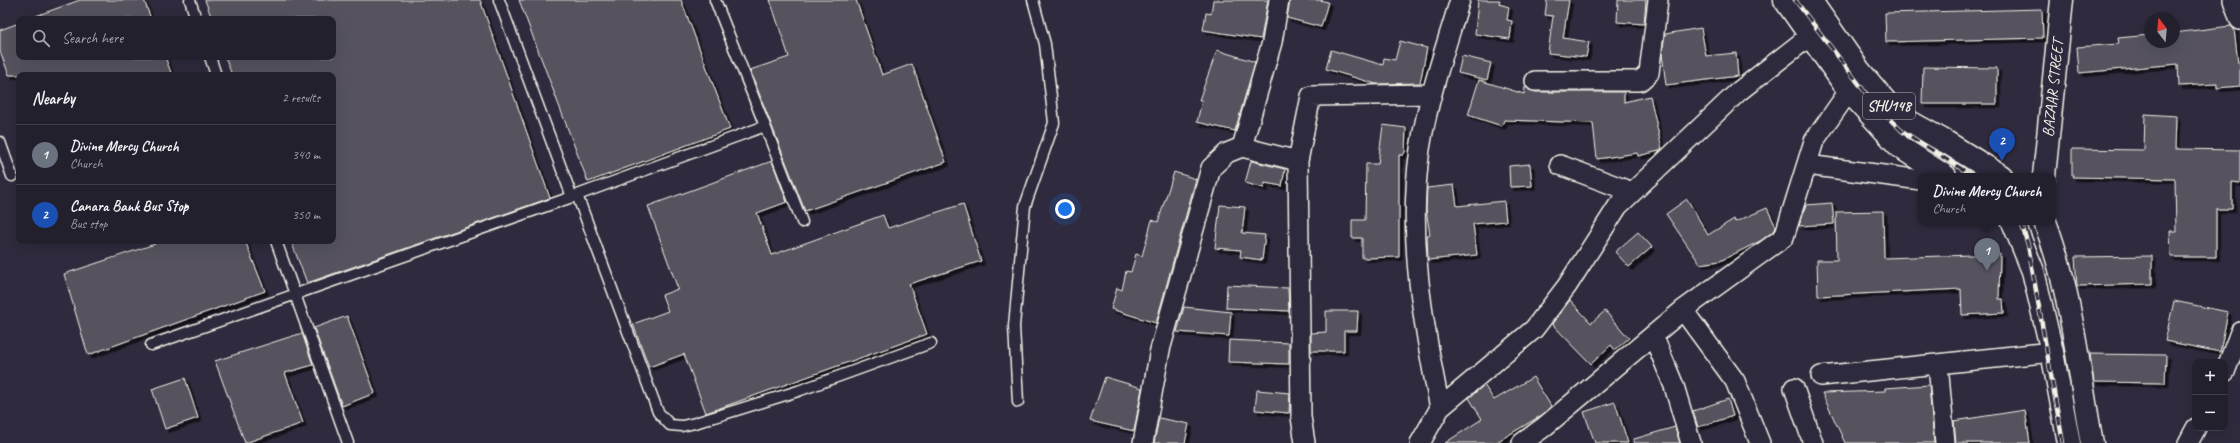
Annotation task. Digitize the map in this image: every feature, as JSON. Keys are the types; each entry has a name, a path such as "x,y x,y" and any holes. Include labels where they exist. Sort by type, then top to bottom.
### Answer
{"main road":[{"name":"SHU148","path":"1785,0 1849,91 1900,147 1940,173"},
{"name":"SHU148","path":"1810,0 1859,70 1898,115 1946,142 1995,173"},
{"name":"BAZAAR STREET","path":"2044,173 2062,0"},
{"path":"2015,225 2033,271 2052,352 2069,443"},
{"path":"2046,225 2053,242 2067,300 2092,443"}],"street":[{"path":"1242,147 1272,42 1279,0"},
{"path":"1440,408 1426,340 1414,229 1420,150 1432,94 1460,0"},
{"path":"1535,80 1640,81 1649,73 1658,0"},
{"path":"2233,0 2240,20"},
{"path":"1420,443 1440,408 1534,329 1567,286 1618,206 1738,92 1811,35"},
{"path":"1522,443 1544,427 1683,310 1784,237 1814,141 1849,91"},
{"path":"1305,443 1301,417 1298,161 1311,96 1432,94"},
{"path":"1143,443 1160,350 1212,168 1227,153 1242,147 1298,161"},
{"path":"1560,165 1632,192"},
{"path":"1807,165 1918,180"},
{"path":"1683,310 1735,381 1760,443"},
{"path":"2228,364 2240,332"},
{"path":"1653,336 1674,386 1691,443"},
{"path":"1821,376 2052,352"},
{"path":"1938,364 1945,443"},
{"path":"1794,388 1813,443"},
{"path":"2188,443 2194,431"}],"lane":[{"path":"190,0 195,16"},
{"path":"499,0 658,412 670,425 682,426 695,423 791,393 931,343"},
{"path":"715,0 802,222"},
{"path":"1018,402 1014,326 1025,206 1054,123 1045,44 1033,0"},
{"path":"211,60 215,72"},
{"path":"151,345 575,196 765,126"},
{"path":"0,142 12,176"},
{"path":"277,244 348,443"}],"building":[{"path":"80,0 144,0 150,16 36,16"},
{"path":"205,0 480,0 550,198 307,283 292,244 336,244 336,72 231,72 226,60 336,60 336,16 211,16"},
{"path":"519,0 681,0 730,129 588,182"},
{"path":"770,0 856,0 882,75 912,64 946,162 805,211 750,70 789,57"},
{"path":"1213,0 1268,0 1261,39 1203,30 1206,13 1211,14"},
{"path":"1290,0 1319,0 1328,2 1321,27 1287,18"},
{"path":"1478,0 1500,0 1499,4 1509,7 1507,20 1512,21 1510,39 1475,34"},
{"path":"1547,0 1569,0 1563,38 1589,42 1586,57 1548,53 1553,16 1545,15"},
{"path":"1618,0 1646,0 1644,24 1617,22"},
{"path":"2042,9 2043,38 1886,42 1885,13"},
{"path":"16,24 16,60 166,60 171,72 16,72 16,75 9,75 0,51 0,30"},
{"path":"2231,26 2234,29 2238,63 2240,62 2240,86 2217,88 2217,84 2179,86 2178,64 2079,73 2077,47 2119,44 2118,38 2144,36 2144,48 2180,48 2180,32"},
{"path":"1701,28 1706,56 1736,53 1738,76 1666,85 1662,54 1665,34"},
{"path":"1400,41 1427,48 1420,83 1376,84 1326,69 1331,50 1383,65 1384,58 1395,60"},
{"path":"1217,50 1255,62 1235,131 1197,122 1202,100 1199,100"},
{"path":"1462,56 1491,63 1487,80 1458,73"},
{"path":"1923,67 1997,68 1997,104 1922,104"},
{"path":"1479,80 1524,94 1525,87 1535,92 1624,92 1624,102 1650,96 1662,149 1638,156 1637,153 1597,159 1593,123 1504,120 1502,126 1468,115"},
{"path":"2145,114 2176,116 2175,149 2240,150 2240,183 2232,182 2232,209 2216,209 2216,257 2171,257 2170,231 2176,231 2175,179 2072,177 2072,149 2144,150"},
{"path":"1383,125 1406,128 1405,152 1403,155 1399,155 1399,257 1362,258 1362,238 1352,238 1352,220 1365,220 1366,164 1378,164"},
{"path":"772,161 787,202 757,213 772,255 883,215 888,228 963,204 981,261 909,284 927,334 706,413 684,354 649,367 633,324 668,311 662,295 678,289 648,206"},
{"path":"1251,161 1285,169 1282,186 1265,183 1264,188 1245,183"},
{"path":"1530,164 1532,186 1510,187 1509,166"},
{"path":"1174,172 1196,179 1156,323 1111,309 1117,288 1122,290 1126,271 1131,272 1136,254 1142,256 1152,220 1158,222"},
{"path":"1454,185 1457,206 1504,201 1506,221 1473,224 1477,255 1428,260 1427,235 1430,235 1426,209 1427,188"},
{"path":"1687,199 1708,235 1734,219 1735,222 1767,208 1776,227 1775,230 1762,240 1720,261 1700,264 1666,214"},
{"path":"1832,203 1834,224 1799,226 1806,205"},
{"path":"1220,205 1245,207 1242,233 1265,235 1262,260 1240,257 1241,250 1215,248"},
{"path":"1883,211 1884,258 2000,254 1999,299 2003,299 2004,313 1962,315 1961,289 1818,296 1817,260 1837,260 1836,212"},
{"path":"1638,232 1652,247 1629,267 1615,252"},
{"path":"155,244 246,244 265,291 88,355 64,274"},
{"path":"2152,256 2152,284 2077,286 2075,257"},
{"path":"1227,285 1288,288 1289,311 1226,308"},
{"path":"1570,300 1591,323 1605,311 1629,338 1615,350 1611,345 1591,364 1552,324"},
{"path":"2174,301 2228,312 2220,352 2165,341"},
{"path":"1184,307 1231,312 1229,336 1177,332"},
{"path":"1326,311 1358,311 1357,331 1344,331 1344,351 1311,351 1311,333 1326,332"},
{"path":"347,316 375,393 342,406 314,328"},
{"path":"302,333 313,365 285,373 303,423 245,443 215,361"},
{"path":"1229,340 1289,343 1289,364 1228,362"},
{"path":"2090,354 2166,355 2165,383 2094,382"},
{"path":"1105,377 1142,388 1134,431 1090,421"},
{"path":"1533,377 1551,406 1542,415 1495,443 1445,443 1482,419 1469,398 1484,385 1494,400"},
{"path":"185,378 198,418 165,429 152,389"},
{"path":"1929,385 1934,443 1845,443 1822,393 1885,391 1885,388"},
{"path":"1257,390 1290,393 1289,413 1255,410"},
{"path":"1728,399 1733,416 1698,427 1693,411"},
{"path":"1615,402 1628,443 1595,443 1584,412"},
{"path":"2025,410 2030,443 1956,443 1954,421"},
{"path":"1159,418 1189,424 1185,443 1154,443"},
{"path":"1675,427 1680,443 1634,443 1634,439"}],"railway":[{"path":"1795,0 1875,105 1902,131 1968,173"},
{"path":"2022,225 2028,245 2063,443"}],"place":[{"name":"Canara Bank Bus Stop","path":"2002,161"},
{"name":"Divine Mercy Church","path":"1987,271"}]}
